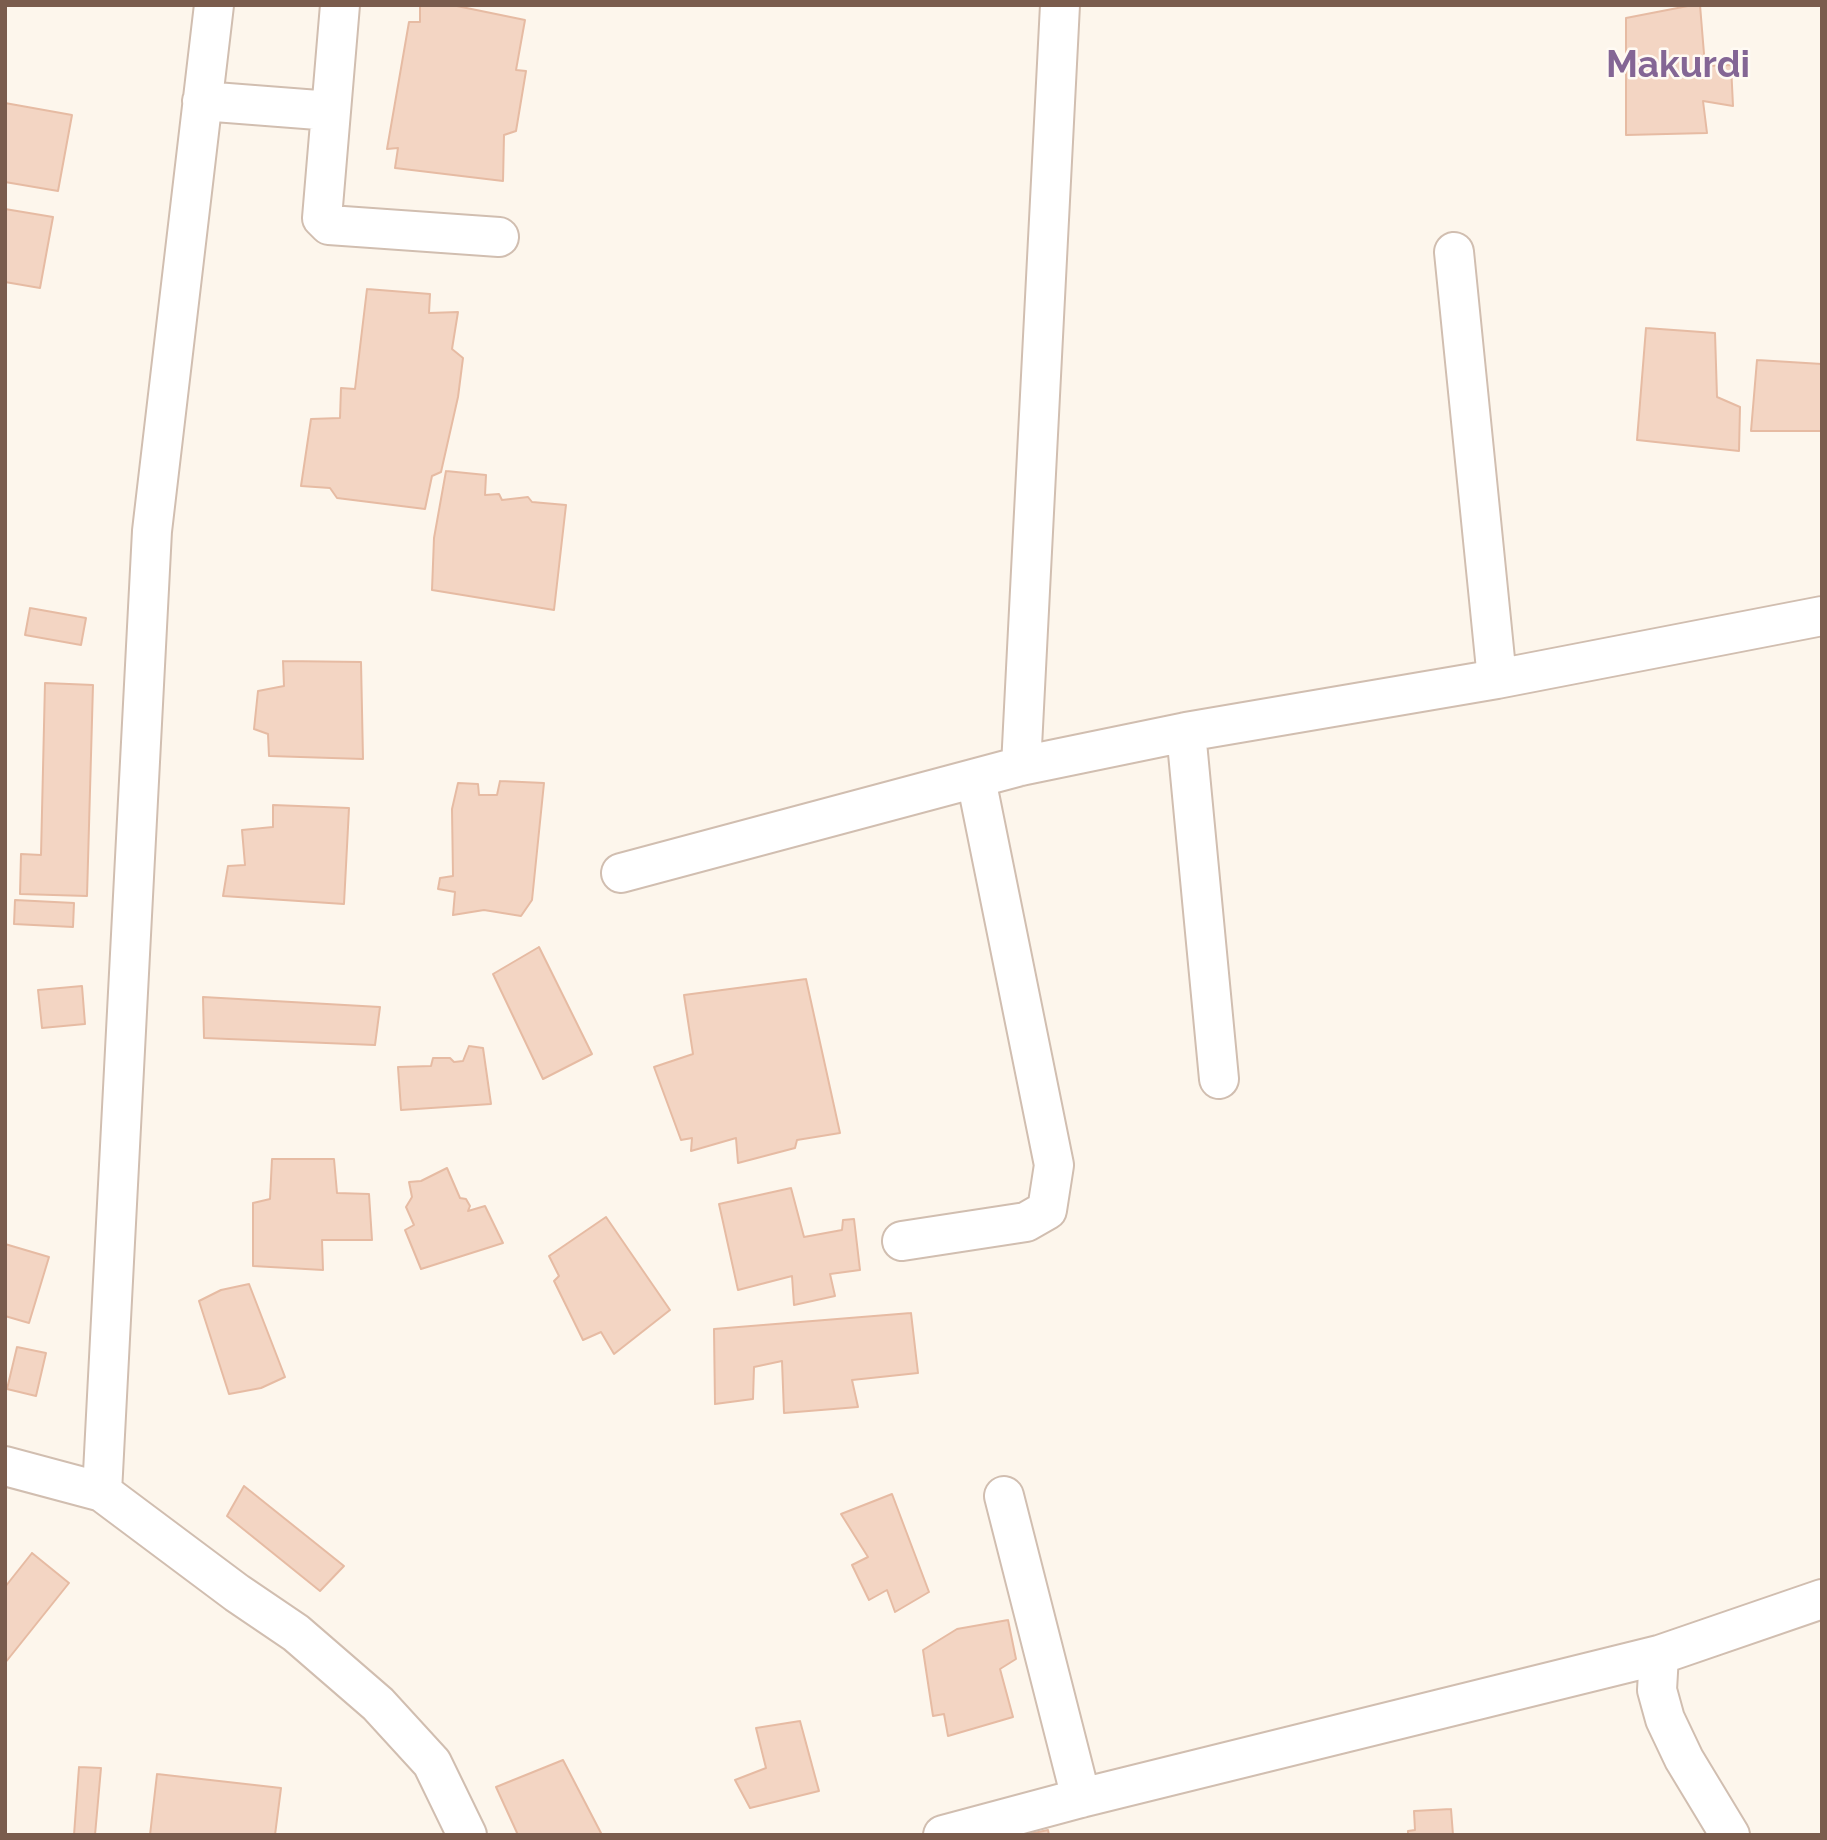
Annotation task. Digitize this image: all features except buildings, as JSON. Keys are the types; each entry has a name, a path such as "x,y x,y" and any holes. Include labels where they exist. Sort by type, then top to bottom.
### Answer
{"street":[{"path":"102,1492 152,531 214,5"},
{"path":"340,5 322,218 330,225 499,237"},
{"path":"1021,766 1060,5"},
{"path":"202,101 331,111"},
{"path":"1454,252 1497,679"},
{"path":"621,873 1021,766 1186,732 1497,679 1822,616"},
{"path":"1186,732 1219,1079"},
{"path":"902,1241 1026,1222 1047,1210 1054,1165 976,779"},
{"path":"5,1466 102,1492 237,1593 296,1633 378,1704 432,1763 467,1835"},
{"path":"1004,1496 1081,1798"},
{"path":"943,1835 1081,1798 1659,1655 1822,1600"},
{"path":"1659,1655 1657,1690 1665,1719 1684,1759 1730,1835"}],"district":[{"name":"Makurdi","path":"1678,66"}]}
